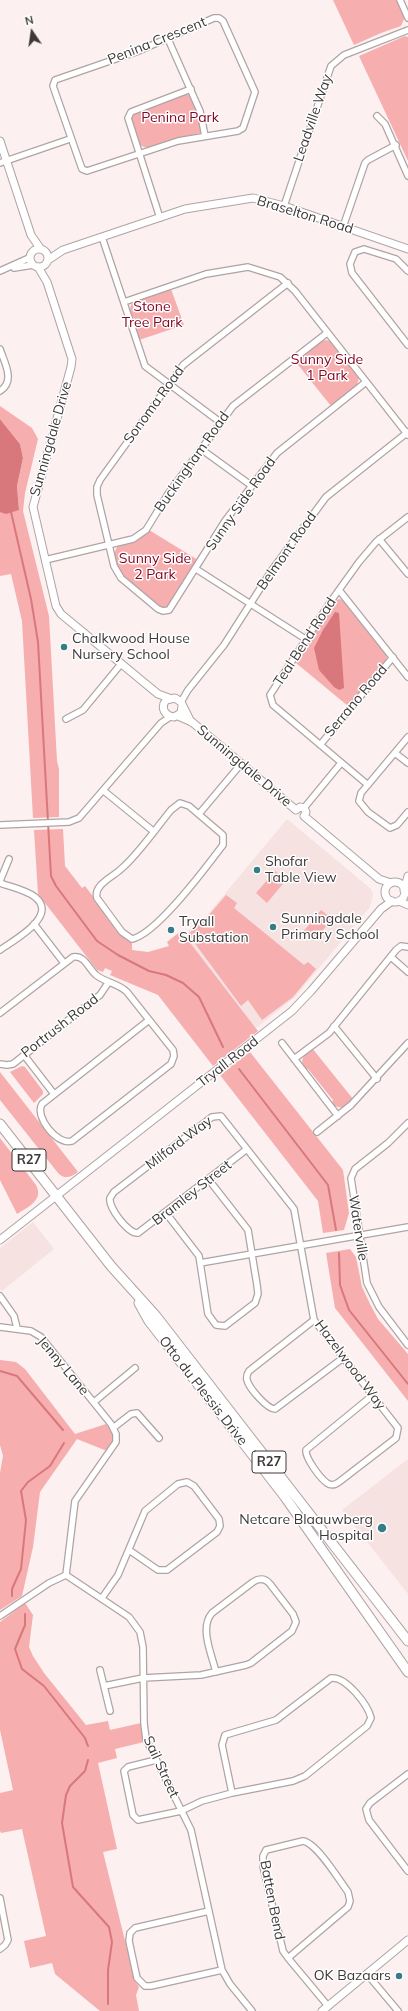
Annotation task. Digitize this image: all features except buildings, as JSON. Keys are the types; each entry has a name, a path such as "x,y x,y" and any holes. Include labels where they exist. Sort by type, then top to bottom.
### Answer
{"main road":[{"name":"R27","path":"0,1124 58,1197"},
{"name":"Otto du Plessis Drive","path":"58,1197 127,1285 156,1316 408,1640"},
{"name":"Otto du Plessis Drive","path":"127,1285 150,1321 284,1497 408,1672"}],"street":[{"path":"400,0 408,18"},
{"name":"Penina Crescent","path":"214,18 219,18 223,22 254,89 254,96 243,128 238,131 178,141 84,171 80,168 53,86 55,80 168,39 214,18"},
{"name":"Leadville Way","path":"284,206 331,66 344,55 383,38 408,30"},
{"path":"168,39 201,114 205,136"},
{"path":"160,218 128,122 130,113 190,89"},
{"path":"377,116 385,124 396,145 408,176"},
{"path":"3,161 70,139"},
{"path":"0,141 3,161 31,235 42,249 10,268 0,272"},
{"path":"343,227 366,163 368,160 396,145"},
{"name":"Braselton Road","path":"36,266 47,262 63,250 198,206 253,198 284,206 408,249"},
{"path":"30,255 31,235"},
{"path":"102,237 144,364 220,422"},
{"name":"Braselton Road","path":"42,249 63,250"},
{"name":"Sunningdale Drive","path":"42,249 47,262 47,282"},
{"path":"408,271 396,259 364,249 354,252 350,264 352,273 408,345"},
{"name":"Sunningdale Drive","path":"30,255 47,282 71,354 72,362 33,504 45,560 59,612 158,694 177,701 192,722 296,810"},
{"path":"10,268 36,266"},
{"path":"124,302 206,274 251,267 280,277 288,283 408,434"},
{"name":"Sonoma Road","path":"109,544 97,495 98,483 185,363 288,283"},
{"name":"Buckingham Road","path":"45,560 133,539 142,534 166,497 220,422 236,403 327,333"},
{"path":"0,349 9,378 7,384 0,391"},
{"name":"Sunny Side Road","path":"109,544 118,575 162,611 172,607 225,521 282,448 366,382"},
{"name":"Belmont Road","path":"177,701 188,690 224,645 272,570 326,497 408,434"},
{"path":"201,449 252,486"},
{"name":"Teal Bend Road","path":"368,785 272,705 270,700 271,693 280,682 339,590 379,539 408,517"},
{"path":"379,539 408,574"},
{"path":"196,569 306,640"},
{"path":"339,590 408,677"},
{"name":"Serrano Road","path":"320,744 393,657"},
{"path":"66,719 83,710 121,664"},
{"name":"Sunningdale Drive","path":"158,694 163,709"},
{"path":"0,825 58,823 69,822 79,818 104,791 160,723 182,710 177,701 163,709 160,723"},
{"path":"163,709 174,716"},
{"name":"Sunningdale Drive","path":"174,716 192,722"},
{"path":"408,737 359,797 360,804 386,827 394,827 408,812"},
{"path":"395,753 408,764"},
{"path":"304,808 341,763"},
{"path":"199,814 241,764"},
{"path":"104,791 154,831"},
{"path":"180,803 189,806 199,814 223,835 223,845 163,917 141,935 132,939 122,932 97,898 96,893 99,887 122,868 171,810 180,803"},
{"path":"298,808 304,808 306,812 304,816 300,818 296,816 296,810 298,808"},
{"name":"Sunningdale Drive","path":"304,816 379,879 394,883"},
{"path":"0,950 34,924 42,913 42,907 32,896 0,882 9,859"},
{"path":"408,876 394,883 404,891 408,900"},
{"path":"408,876 404,891 395,901 408,905"},
{"name":"Sunningdale Drive","path":"379,879 385,893 395,901"},
{"name":"Tryall Road","path":"381,909 385,893 394,883"},
{"name":"Tryall Road","path":"0,1240 58,1197 292,1011 381,909 395,901"},
{"path":"34,924 64,963"},
{"path":"294,1059 334,1026 401,946 408,947"},
{"path":"0,1013 64,963 73,957 80,957 96,975 108,983 122,988 149,1020 173,1050 174,1056 171,1064 69,1142 59,1140 40,1115 40,1106 149,1020"},
{"path":"391,957 408,972"},
{"name":"Portrush Road","path":"0,1064 8,1065 24,1055 100,995 108,983"},
{"path":"334,1026 377,1079"},
{"path":"282,1043 338,1116"},
{"path":"317,1132 351,1105 406,1051 408,1043"},
{"path":"24,1055 54,1094"},
{"name":"Milford Way","path":"135,1234 128,1230 110,1205 111,1196 212,1117 221,1116 294,1209 301,1246"},
{"name":"Waterville","path":"408,1123 388,1143 352,1172 350,1178 369,1288 380,1307 408,1345"},
{"name":"Bramley Street","path":"135,1234 142,1231 166,1213 247,1149"},
{"path":"166,1213 196,1252 200,1263 208,1314 216,1325 223,1327 251,1307 257,1298 248,1230 209,1180"},
{"path":"200,1263 408,1227"},
{"name":"Hazelwood Way","path":"301,1246 314,1320 343,1358 373,1395 397,1426 399,1433 396,1438 336,1484 326,1483 308,1459 306,1452 308,1446 373,1395"},
{"path":"0,1296 14,1316 17,1328"},
{"path":"314,1320 249,1371 247,1375 248,1382 266,1406 275,1409 343,1358"},
{"name":"Jenny Lane","path":"0,1327 17,1328 34,1332 44,1339 113,1428"},
{"path":"94,1402 135,1368"},
{"path":"0,1616 49,1583 66,1575 75,1501 114,1445 117,1437 113,1428 131,1414 137,1413 159,1438"},
{"path":"102,1598 118,1575 145,1511 181,1483 187,1482 194,1486 219,1519 220,1526 217,1532 165,1571 156,1569 129,1550"},
{"name":"Sail Street","path":"66,1575 102,1598 129,1618 140,1632 143,1642 144,1733 192,1835 222,1970 230,1984 252,2011"},
{"path":"104,1686 143,1678 186,1677 216,1672 248,1664 295,1627 295,1616 268,1581 258,1579 253,1582 212,1613 208,1619 206,1630 216,1672"},
{"path":"100,1670 110,1711"},
{"path":"156,1760 128,1767 124,1771 133,1816 140,1820 181,1811 202,1801 232,1793 293,1781 305,1776 367,1726 370,1721 370,1715 364,1704 344,1681 339,1678 331,1678 276,1720 225,1734 222,1745 232,1793"},
{"path":"408,1774 370,1802 366,1809 369,1820 406,1861 408,1871"},
{"name":"Batten Bend","path":"288,1958 348,1907 350,1901 348,1892 315,1849 308,1842 303,1841 270,1848 264,1853 262,1860 281,1946 288,1958 328,2006"},
{"path":"0,1898 8,1940 0,1949"},
{"path":"209,1911 135,1928 130,1933 129,1941 137,1978 145,1986 151,1986 222,1970"},
{"path":"322,2011 408,1940"},
{"path":"367,1974 398,2011"}],"shaded area":[{"path":"0,419 20,444 23,458 17,486 19,510 6,514 0,512"},
{"path":"335,612 339,613 344,688 339,690 334,687 319,670 314,648 323,630"},
{"name":"Sunningdale Primary School","path":"287,819 371,889 373,894 370,907 294,998 256,1028 183,935 203,920"},
{"path":"33,1222 54,1249 2,1291 0,1289 0,1248"},
{"name":"Netcare Blaauwberg Hospital","path":"408,1459 408,1594 342,1510"}],"green space":[{"path":"333,0 398,0 405,19 401,26 354,45"},
{"path":"405,36 408,37 408,161 359,56"},
{"name":"Penina Park","path":"186,94 191,96 199,114 201,124 200,133 147,148 139,145 131,117 132,115"},
{"name":"Stone Tree Park","path":"171,289 184,325 139,340 130,310 133,302"},
{"name":"Sunny Side 1 Park","path":"327,340 332,342 359,377 357,386 331,406 295,361 321,341"},
{"path":"0,406 32,428 38,439 25,493 23,511 49,616 57,761 59,769 59,817 33,818 22,621 11,574 0,576 0,512 19,510 17,486 23,458 20,444 0,419"},
{"name":"Sunny Side 2 Park","path":"149,530 198,560 169,606 164,608 160,607 121,575 115,560 115,553 118,546 139,539"},
{"path":"339,599 343,600 385,652 387,658 348,706 296,663 334,602"},
{"path":"63,829 65,866 82,888 85,886 125,938 132,941 132,950 148,952 169,946 167,942 181,931 258,1031 213,1066 158,995 110,975 112,971 105,968 103,972 97,970 38,894 34,830"},
{"path":"275,871 286,880 267,903 256,893"},
{"path":"226,895 237,903 234,908 304,965 308,962 316,969 293,997 262,1020 248,1000 241,1006 188,934 203,922"},
{"path":"321,910 332,919 314,941 303,932"},
{"path":"312,1048 353,1099 343,1108 334,1106 332,1103 333,1100 308,1069 306,1070 302,1063 303,1058"},
{"path":"250,1052 343,1170 349,1213 344,1230 323,1233 318,1201 220,1075"},
{"path":"22,1066 25,1067 43,1091 43,1094 34,1103 10,1072"},
{"path":"0,1072 78,1172 68,1177 58,1173 0,1100"},
{"path":"0,1138 36,1185 38,1190 38,1195 34,1202 17,1214 0,1180"},
{"path":"350,1249 356,1257 362,1287 378,1319 408,1354 408,1401 335,1308 326,1253"},
{"path":"0,1360 16,1362 25,1369 75,1434 106,1424 111,1430 114,1440 107,1451 77,1439 40,1492 33,1547 22,1596 0,1610 0,1473 3,1456 0,1445"},
{"path":"25,1603 33,1615 29,1647 33,1656 44,1673 86,1725 108,1721 110,1730 141,1723 144,1742 115,1749 117,1758 98,1763 117,1849 103,1852 135,1981 139,1987 136,1995 139,2011 100,2011 55,1974 52,1963 30,1968 24,1941 46,1936 22,1829 1,1833 0,1831 0,1793 13,1790 0,1730 0,1622"}],"waterway":[{"path":"11,512 31,599 38,642 51,876 56,886 97,941 118,955 149,971 166,975 183,983 199,997 223,1047"},
{"path":"239,1069 328,1185 336,1230"},
{"path":"339,1253 340,1285 349,1310 408,1384"},
{"path":"0,1371 17,1376 63,1430"},
{"path":"12,1596 12,1589 21,1569 26,1520 21,1491 28,1482 50,1466 64,1443"},
{"path":"25,1614 25,1625 15,1649 22,1669 44,1686 85,1738 88,1746"},
{"path":"88,1760 85,1771 70,1786 66,1795 62,1823 73,1887 109,1927 112,1942 108,1970 108,2004"}],"place":[{"name":"Chalkwood House Nursery School","path":"64,647"},
{"name":"Shofar Table View","path":"257,870"},
{"name":"Sunningdale Primary School","path":"273,927"},
{"name":"Tryall Substation","path":"171,930"},
{"name":"Netcare Blaauwberg Hospital","path":"382,1528"},
{"name":"OK Bazaars","path":"399,1976"}]}
